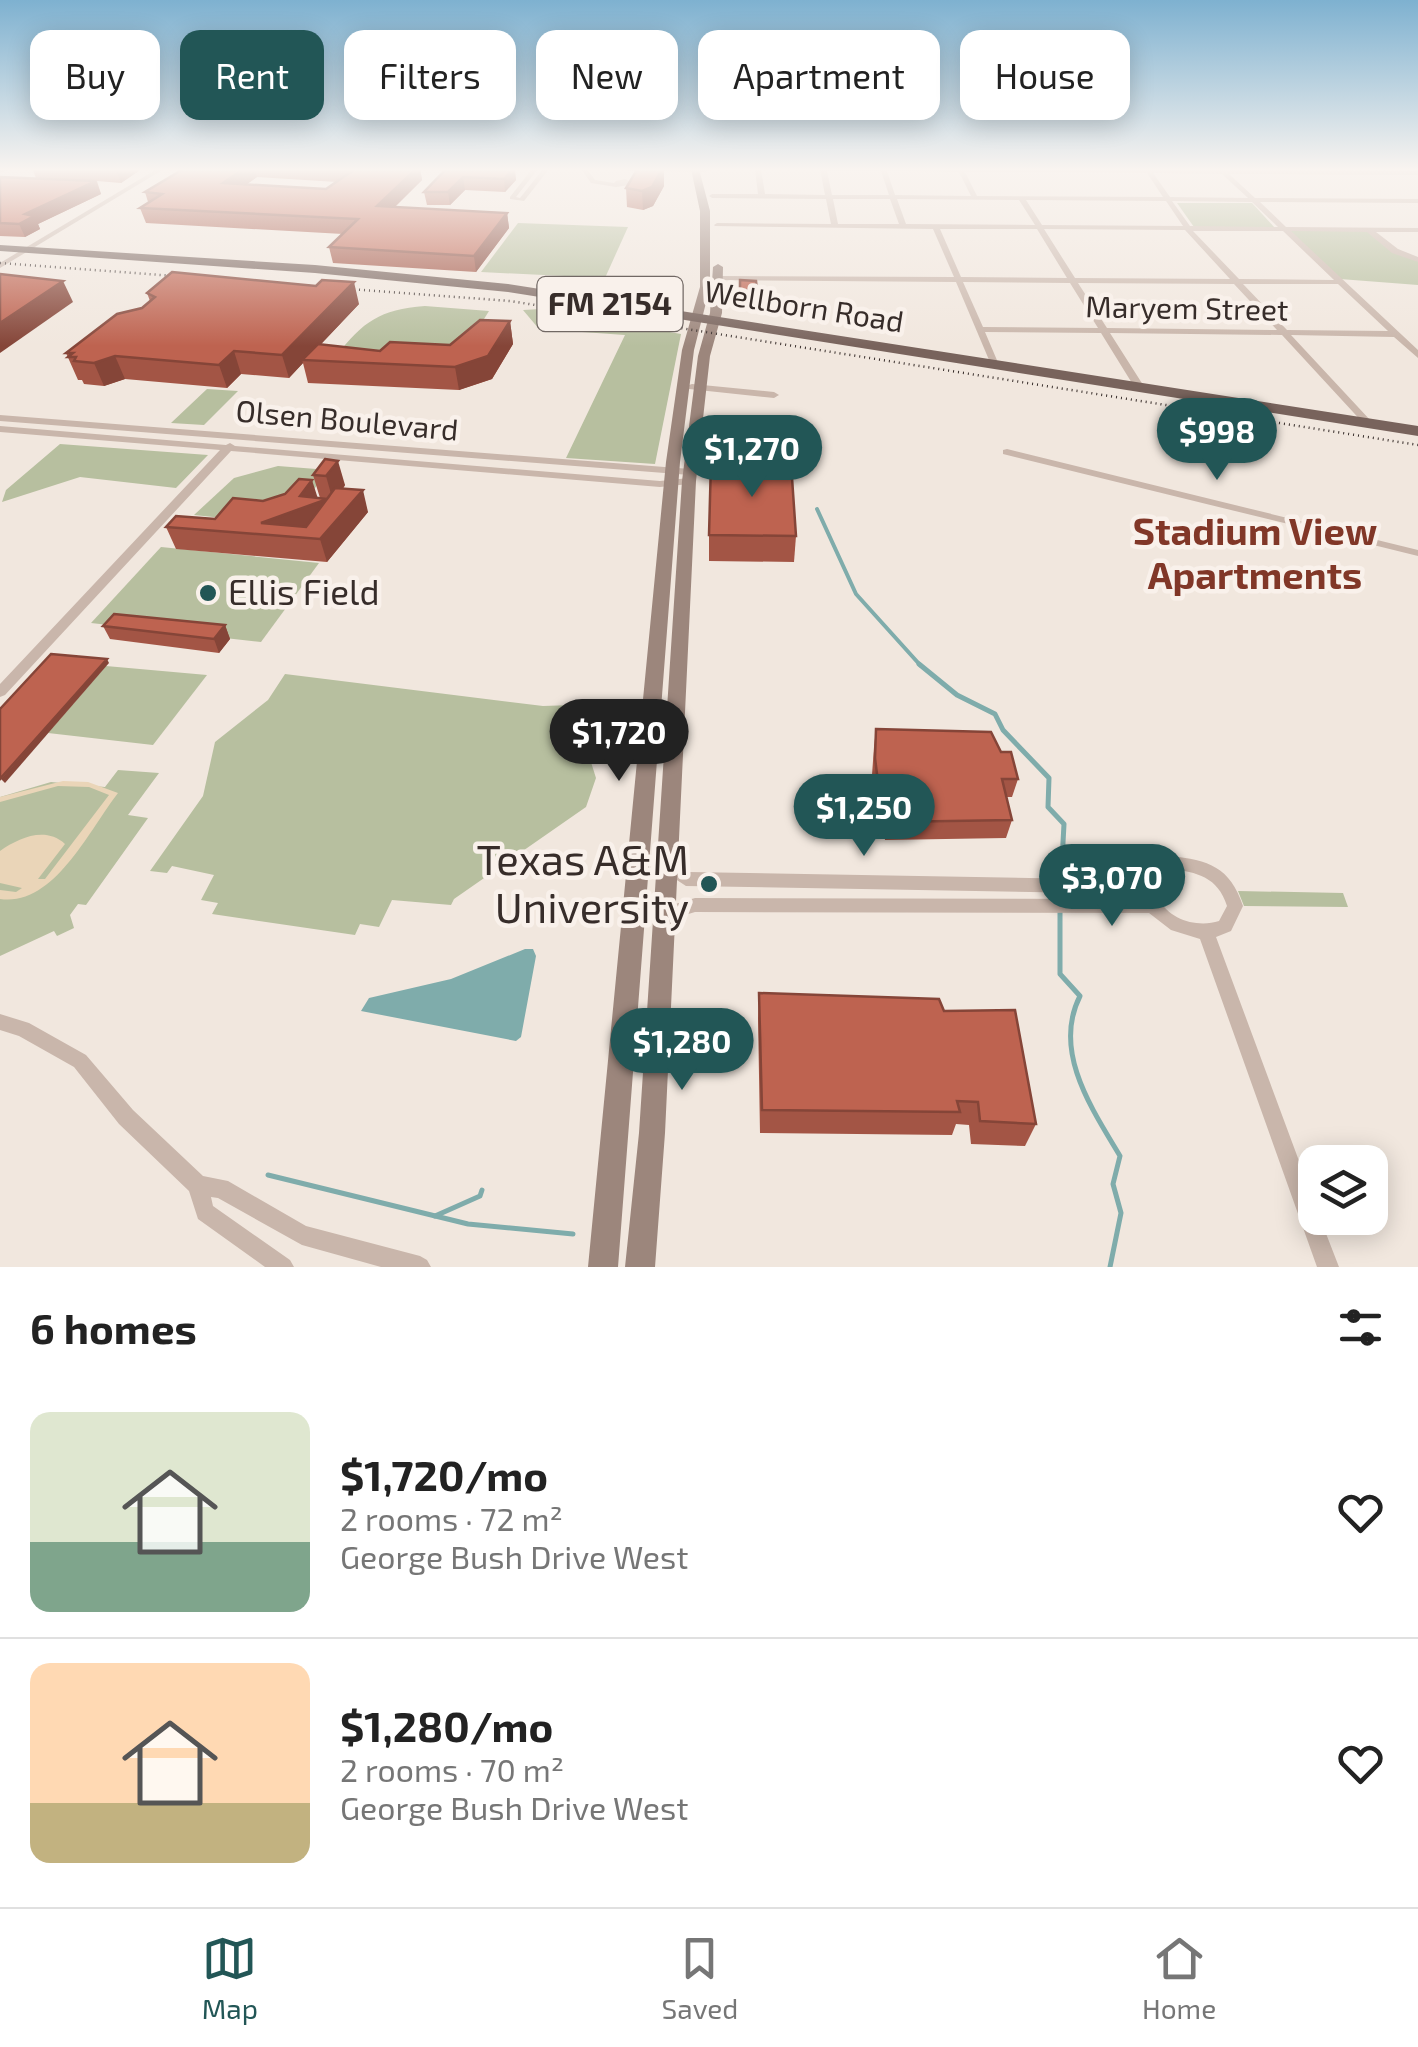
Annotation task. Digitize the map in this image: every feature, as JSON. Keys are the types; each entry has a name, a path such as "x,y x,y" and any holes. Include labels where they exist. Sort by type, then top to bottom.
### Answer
{"main road":[{"path":"706,320 707,228"},
{"path":"603,1267 654,670 691,387 718,278 717,228"},
{"name":"Wellborn Road","path":"0,248 425,278 1418,431"},
{"path":"666,313 689,310 704,300"},
{"path":"640,1267 652,1134 674,736 681,477"},
{"path":"654,670 666,687 664,732 674,736"}],"street":[{"path":"0,263 59,228"},
{"path":"936,228 996,365"},
{"path":"1040,228 1140,388"},
{"path":"1188,228 1368,423"},
{"path":"1200,228 1418,230"},
{"path":"1284,229 1418,355"},
{"path":"1369,230 1395,251 1418,260"},
{"path":"718,278 1338,282"},
{"name":"Maryem Street","path":"980,329 1394,334"},
{"path":"691,387 774,395"},
{"name":"Olsen Boulevard","path":"0,418 238,437 474,463"},
{"name":"Olsen Boulevard","path":"0,430 228,449 681,477"},
{"path":"0,692 238,437"},
{"path":"1006,452 1418,553"},
{"path":"1172,861 1212,873 1232,896 1234,909 1226,926 1206,932 1177,926 1153,906 1146,887 1148,874 1158,865 1172,861"},
{"path":"666,864 686,880 1146,887"},
{"path":"814,882 816,906"},
{"path":"662,915 695,905 1153,906"},
{"path":"1206,932 1328,1267"},
{"path":"0,1022 23,1029 80,1061 126,1117 198,1185 205,1212 282,1267"},
{"path":"198,1185 221,1188 302,1235 420,1267"}],"green space":[{"path":"514,228 627,228 605,278 481,272"},
{"path":"1283,229 1369,230 1395,251 1418,260 1418,285 1340,279"},
{"path":"425,306 489,311 479,327 477,345 336,356 374,319"},
{"path":"541,309 681,334 655,464 566,458 625,335 539,329 523,310"},
{"path":"207,389 238,391 204,425 171,423"},
{"path":"60,444 208,455 176,488 80,477 2,502 6,490"},
{"path":"278,466 329,470 293,516 271,523 194,515 234,478"},
{"name":"Ellis Field","path":"161,547 319,563 261,642 91,623"},
{"path":"106,666 207,675 153,745 48,733"},
{"path":"285,674 543,706 573,705 596,778 586,807 454,899 451,905 392,900 379,927 360,924 355,935 212,914 218,903 201,900 214,875 172,866 167,873 150,871 203,796 215,742 268,700"},
{"path":"118,770 159,773 128,815 148,818 86,905 78,904 70,915 74,928 57,936 54,931 0,956 0,797 51,782 105,787"},
{"path":"1238,891 1343,893 1348,907 1244,906"}],"sand":[{"path":"63,781 88,782 118,793 53,879 19,898 0,899 0,890 16,892 22,888 0,883 0,851 32,836 57,839 65,844 38,879 45,879 109,795 89,787 58,786 0,802 0,797"}],"water":[{"path":"533,949 536,956 521,1037 516,1041 361,1011 369,998 451,979"}],"building":[{"path":"349,228 495,228 474,256 329,247"},
{"path":"172,272 316,286 322,280 354,282 282,355 234,351 219,365 115,356 94,363 68,357 73,353 66,353 117,314 142,308 155,297 147,293"},
{"path":"0,274 63,281 0,323"},
{"path":"740,280 756,281 757,290 740,290"},
{"path":"480,320 510,321 488,356 455,367 302,360 318,344 380,351 390,342 450,345"},
{"path":"325,459 338,461 326,476 313,475"},
{"path":"711,462 791,463 796,536 709,535"},
{"path":"299,479 312,480 300,496 327,499 335,488 363,490 320,539 166,527 176,516 215,519 233,498 263,501 285,494","holes":["327,499 306,527 261,523"]},
{"path":"114,614 225,625 214,639 103,626"},
{"path":"51,654 107,659 0,779 0,709"},
{"path":"876,729 991,732 1001,752 1011,752 1018,779 1002,779 1012,820 888,822 885,798 880,798"},
{"path":"759,993 939,999 944,1011 1015,1010 1036,1124 980,1121 978,1102 957,1101 960,1112 762,1110"}],"waterway":[{"path":"817,509 856,594 920,665"},
{"path":"920,665 957,695 995,714 1003,730 1049,778 1048,807 1064,824 1061,880"},
{"path":"1060,910 1060,974 1080,996 1070,1038 1073,1058 1088,1099 1120,1156 1113,1184 1121,1213 1110,1267"},
{"path":"268,1175 435,1216"},
{"path":"435,1216 480,1196 482,1190"},
{"path":"435,1216 468,1224 573,1234"}],"railway":[{"path":"0,263 510,301 1418,445"}],"place":[{"name":"Ellis Field","path":"208,593"},
{"name":"Texas A&M University","path":"709,884"}],"district":[{"name":"Stadium View Apartments","path":"1255,554"}]}
